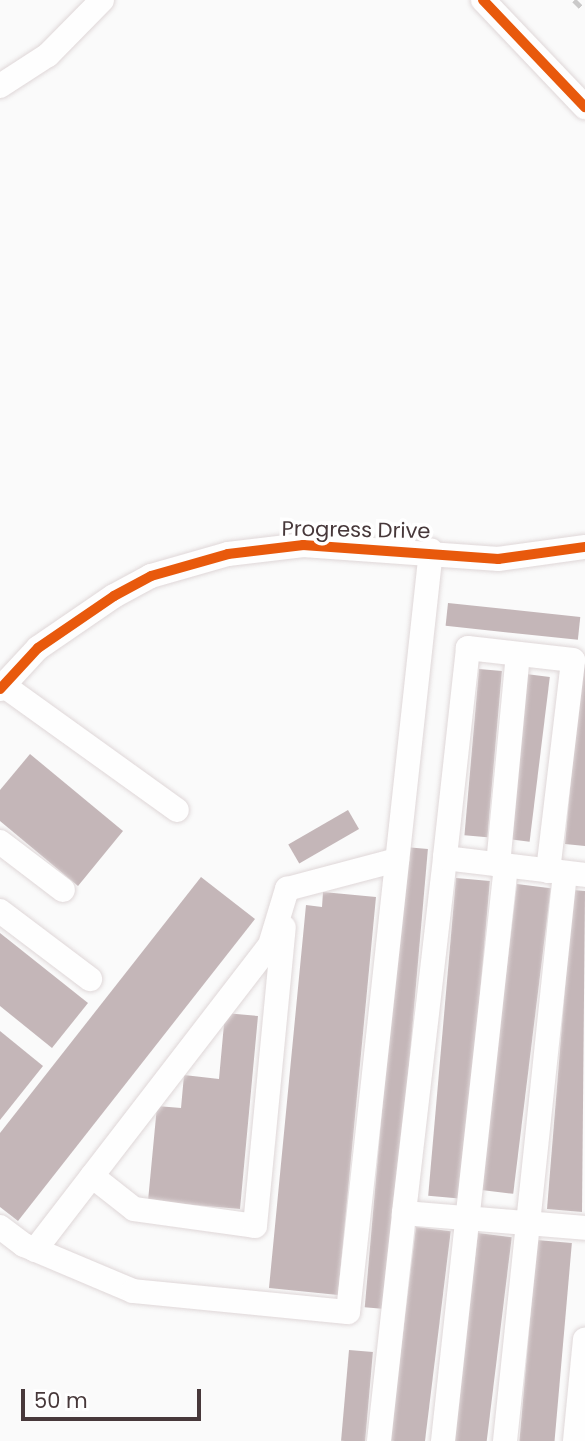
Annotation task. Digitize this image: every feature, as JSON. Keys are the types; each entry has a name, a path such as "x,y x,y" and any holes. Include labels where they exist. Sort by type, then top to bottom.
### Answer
{"street":[{"path":"0,86 48,55 102,0"},
{"path":"483,0 585,107"},
{"name":"Progress Drive","path":"1,687 38,648 151,576 261,548 430,551 498,559 585,547"},
{"path":"0,1227 35,1250 133,1291 348,1312 430,551"},
{"path":"379,1441 468,648 573,660 566,873 505,1441"},
{"path":"443,1441 502,865 518,653"},
{"path":"1,687 177,810"},
{"path":"0,842 63,890"},
{"path":"445,858 566,873"},
{"path":"287,889 397,860"},
{"path":"92,1177 134,1209 255,1226 287,889"},
{"path":"35,1250 270,945 287,889"},
{"path":"0,911 90,979"},
{"path":"404,1213 585,1228"},
{"path":"575,1441 585,1339"}],"building":[{"path":"448,603 580,617 578,640 446,626"},
{"path":"582,659 585,659 585,846 565,844"},
{"path":"479,669 502,671 487,837 464,835"},
{"path":"526,674 550,677 530,842 506,839"},
{"path":"30,754 123,831 78,886 0,821 0,790"},
{"path":"348,810 359,829 299,864 288,844"},
{"path":"405,847 428,849 388,1309 365,1307"},
{"path":"201,877 255,919 18,1221 0,1207 0,1133"},
{"path":"456,878 490,881 462,1199 428,1196"},
{"path":"517,884 551,888 513,1194 479,1190"},
{"path":"573,890 585,891 582,1212 547,1209"},
{"path":"323,892 376,897 338,1295 269,1288 306,905 322,907"},
{"path":"0,933 88,1003 52,1048 0,1006"},
{"path":"225,1013 258,1016 240,1209 148,1201 157,1106 181,1108 184,1075 219,1079"},
{"path":"0,1031 43,1066 0,1120"},
{"path":"416,1227 451,1231 425,1441 390,1440"},
{"path":"478,1233 512,1237 487,1441 453,1440"},
{"path":"537,1240 572,1243 555,1441 519,1441"},
{"path":"349,1350 373,1352 365,1441 341,1441"}],"railway":[{"path":"574,0 585,11"}],"cycle path":[{"path":"483,0 585,107"},
{"path":"0,689 38,648 114,596 151,576 228,554 303,545 498,559 585,547"}]}
